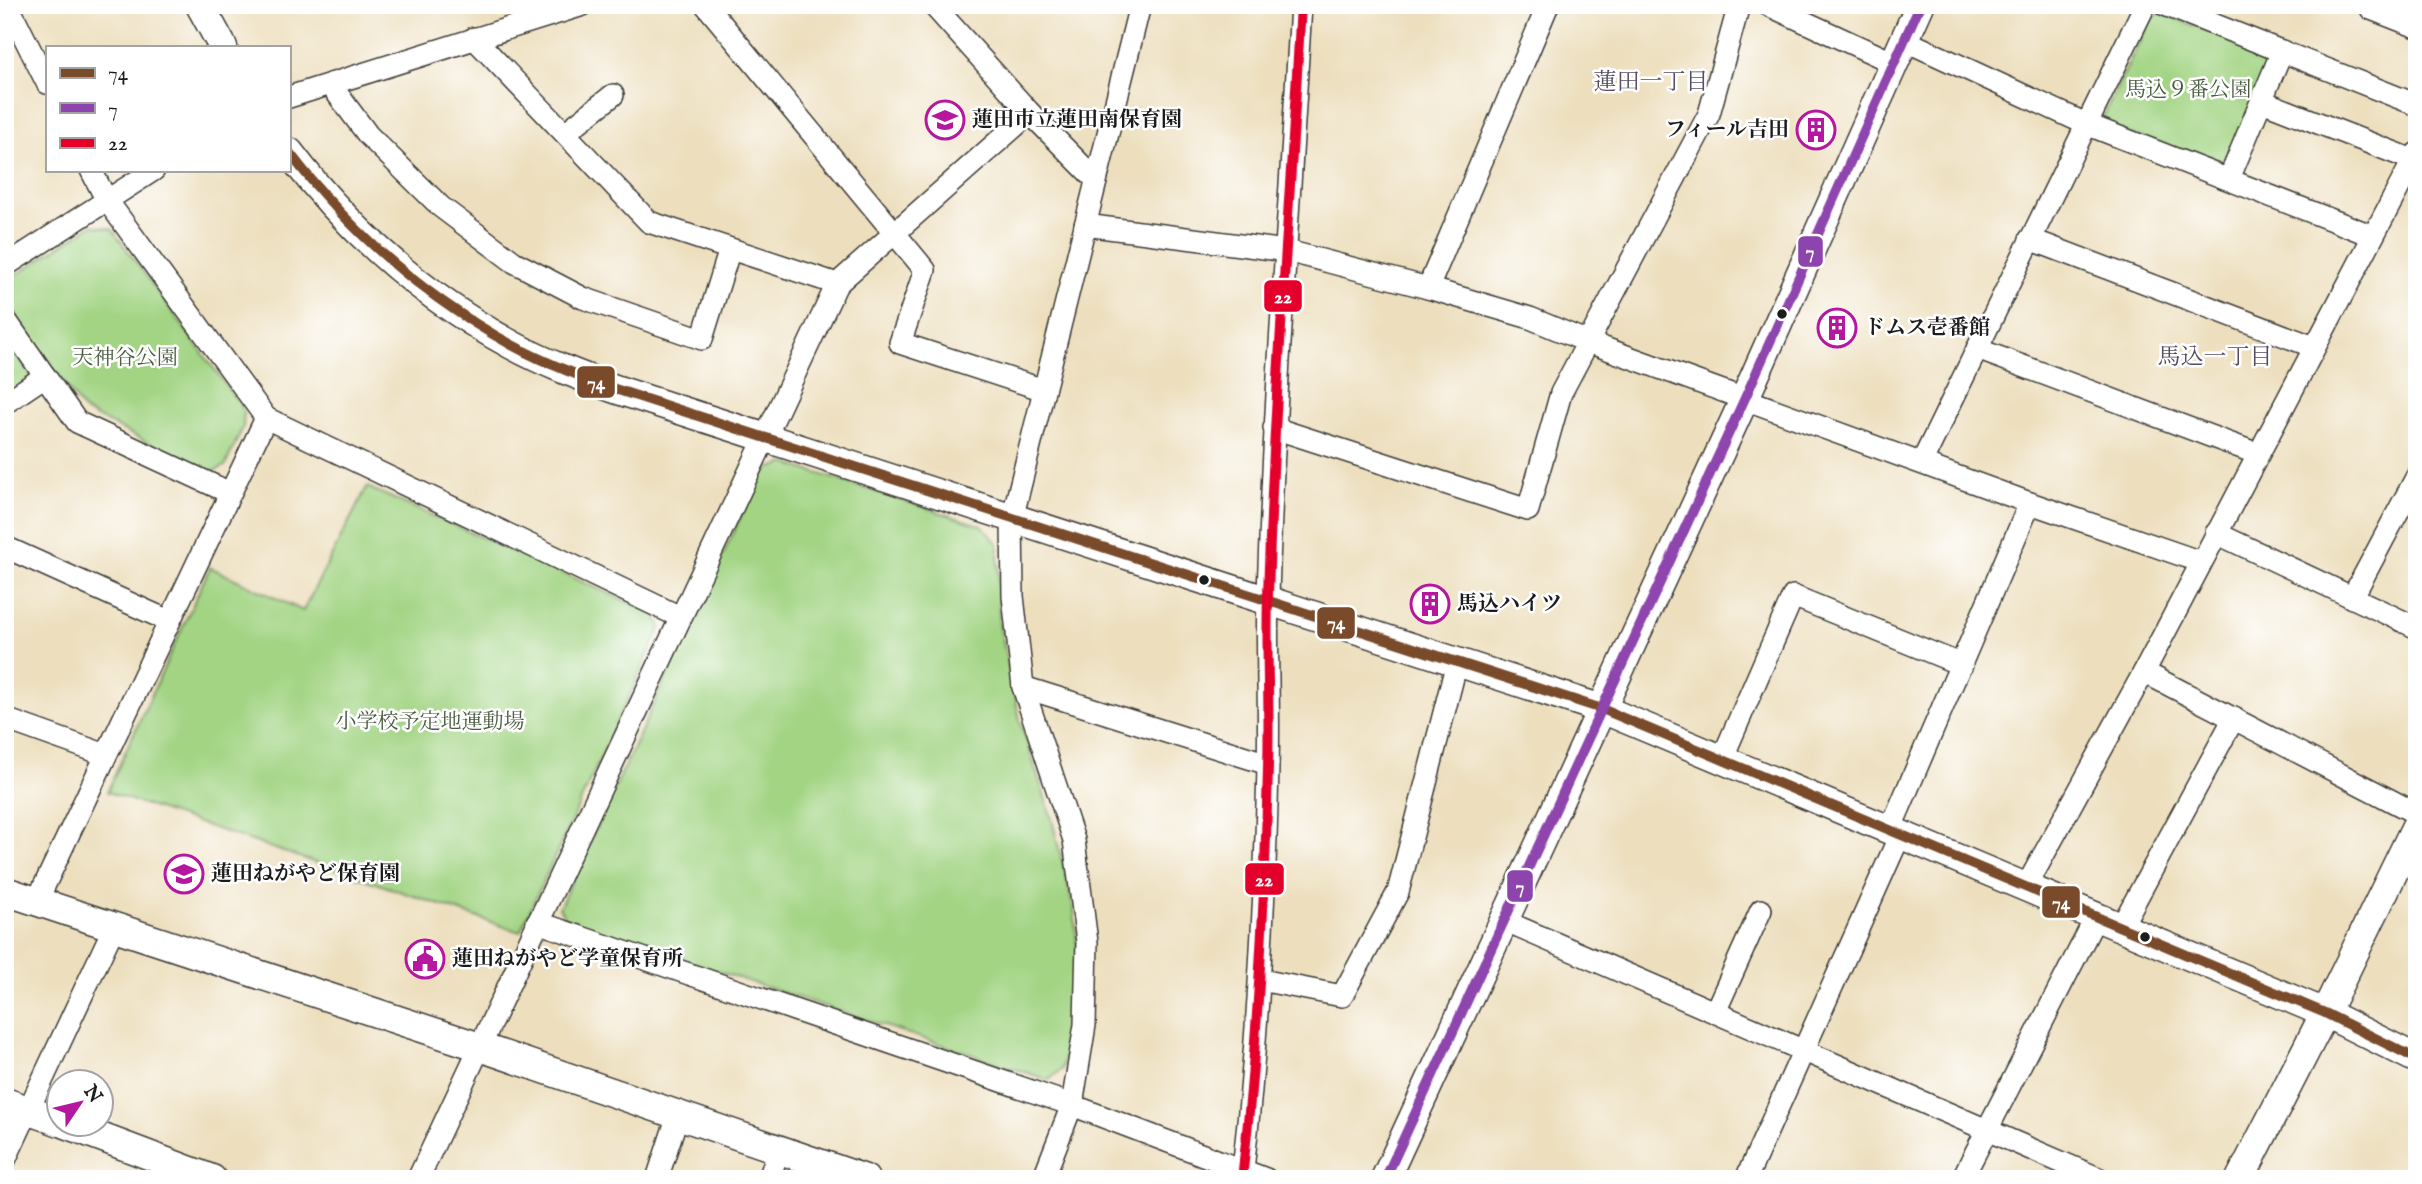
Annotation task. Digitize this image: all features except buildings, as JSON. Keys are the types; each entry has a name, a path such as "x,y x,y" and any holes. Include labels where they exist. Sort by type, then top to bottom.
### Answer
{"street":[{"path":"200,5 222,46"},
{"path":"290,97 583,5"},
{"path":"706,5 925,270 900,343 1044,390"},
{"path":"933,5 1030,113 1095,179"},
{"path":"1043,1179 1072,1105 1085,1025 1087,942 1074,840 1023,687 1013,596 1012,519 1140,5"},
{"path":"1243,1170 1261,980 1268,764 1267,601 1273,428 1287,251 1301,5"},
{"path":"1428,288 1548,5"},
{"path":"1273,428 1528,510 1561,393 1709,114 1739,5"},
{"path":"1768,5 1899,51 2373,236"},
{"path":"1385,1179 1745,398 1920,5"},
{"path":"1922,462 2145,5"},
{"path":"2165,5 2417,105"},
{"path":"2371,9 2417,27"},
{"path":"10,19 46,81"},
{"path":"474,38 649,222 836,284"},
{"path":"2229,180 2282,51"},
{"path":"330,84 368,135 441,207 514,262 583,298 702,339 730,249"},
{"path":"565,133 613,95"},
{"path":"2026,887 2144,672 2415,157 2262,101"},
{"path":"418,1179 836,284 1030,113"},
{"path":"290,153 315,186 382,254 420,287 514,346 564,370 615,390 1602,709 2325,1013 2417,1059"},
{"path":"92,172 106,199 265,418 680,617"},
{"path":"5,266 151,172"},
{"path":"1085,225 1287,251 1530,318 1587,342 2030,503 2201,562"},
{"path":"2030,239 2314,347"},
{"path":"5,319 77,422 230,493"},
{"path":"1977,349 2258,454"},
{"path":"5,403 45,376"},
{"path":"37,901 265,418"},
{"path":"2352,598 2417,477"},
{"path":"1746,1179 1804,1052 2030,503"},
{"path":"2216,533 2417,628"},
{"path":"5,547 169,621"},
{"path":"1722,759 1793,596 1962,665"},
{"path":"1261,980 1342,996 1398,892 1457,662"},
{"path":"2144,672 2417,814"},
{"path":"1023,687 1268,764"},
{"path":"1962,1179 1987,1130 2109,922 2234,718"},
{"path":"5,719 106,755"},
{"path":"2239,1179 2413,842"},
{"path":"5,891 480,1047 865,1179"},
{"path":"1715,1012 1761,910"},
{"path":"1504,921 2101,1179"},
{"path":"537,922 1072,1105 1266,1179"},
{"path":"5,1160 17,1106 114,927"},
{"path":"17,1106 46,1117"},
{"path":"657,1179 678,1115"},
{"path":"100,1138 212,1179"},
{"path":"769,1179 779,1149"}],"green space":[{"name":"馬込９番公園","path":"2162,13 2267,53 2271,63 2226,162 2219,167 2109,127 2103,117 2151,18"},
{"name":"天神谷公園","path":"92,225 112,229 244,410 243,427 225,466 210,473 84,411 5,301 5,282"},
{"path":"5,338 33,378 5,397"},
{"path":"785,463 983,526 998,544 999,623 1021,725 1051,816 1074,909 1079,969 1062,1069 1049,1080 568,922 559,908 762,471"},
{"name":"小学校予定地運動場","path":"367,487 655,614 661,627 520,932 107,792 210,567 303,611"}],"transit line":[{"name":"22","path":"1243,1170 1263,918 1271,522 1301,5"},
{"name":"7","path":"1385,1179 1745,398 1920,5"},
{"name":"74","path":"290,153 363,236 419,284 480,326 550,363 615,389 1602,709 2325,1013 2417,1059"}],"place":[{"name":"蓮田市立蓮田南保育園","path":"945,120"},
{"name":"フィール吉田","path":"1816,130"},
{"name":"ドムス壱番館","path":"1837,328"},
{"name":"馬込ハイツ","path":"1430,604"},
{"name":"蓮田ねがやど保育園","path":"184,874"},
{"name":"蓮田ねがやど学童保育所","path":"425,959"}],"district":[{"name":"蓮田一丁目","path":"1651,82"},
{"name":"馬込一丁目","path":"2215,357"}]}
